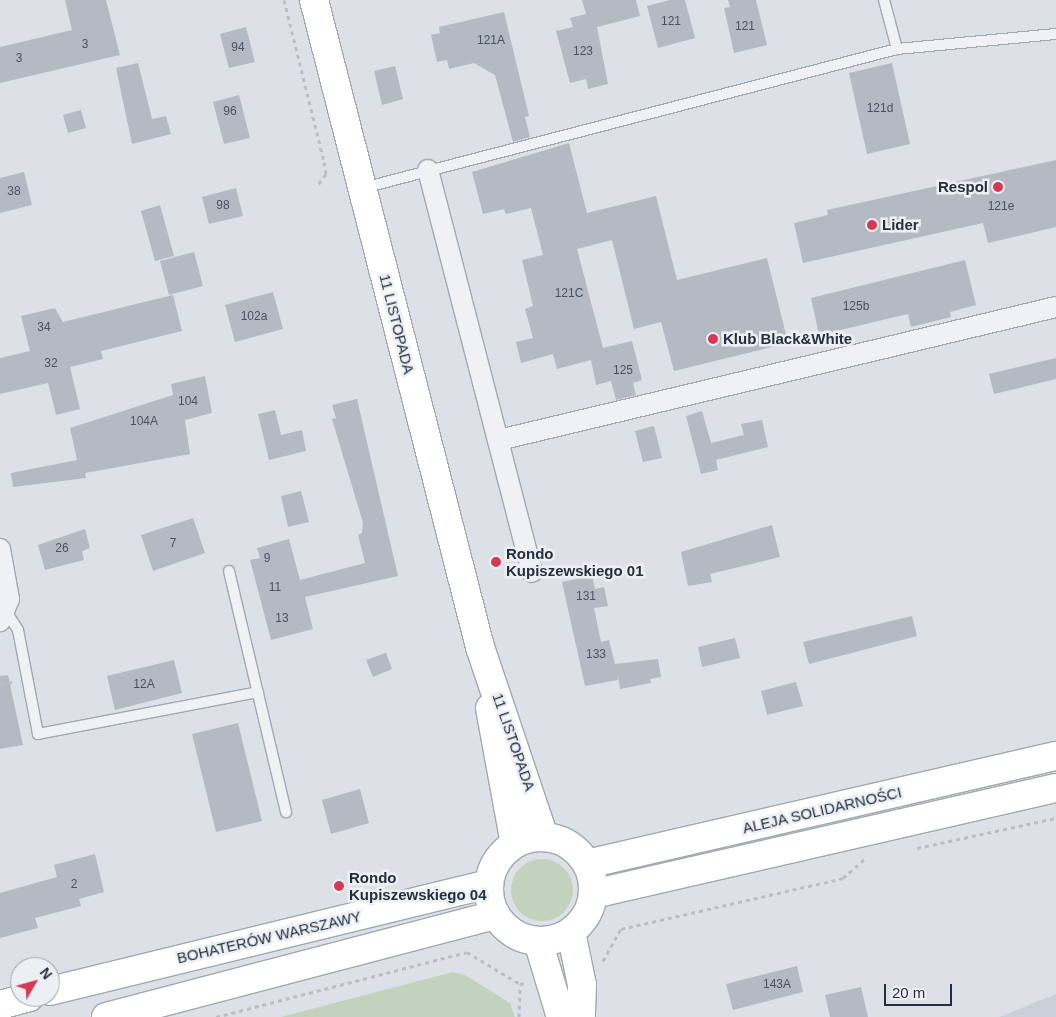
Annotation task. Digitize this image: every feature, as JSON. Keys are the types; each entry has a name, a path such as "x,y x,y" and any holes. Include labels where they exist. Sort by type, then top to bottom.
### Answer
{"main road":[{"name":"11 LISTOPADA","path":"314,0 480,648 515,844"},
{"name":"11 LISTOPADA","path":"480,648 544,837"},
{"name":"ALEJA SOLIDARNOŚCI","path":"587,864 1056,756"},
{"name":"ALEJA SOLIDARNOŚCI","path":"593,894 1056,788"},
{"path":"544,837 569,845 587,864 593,894 585,915 571,932 538,941 507,929 496,916 489,884 498,861 515,844 544,837"},
{"name":"BOHATERÓW WARSZAWY","path":"60,989 489,884"},
{"path":"106,1017 496,916"},
{"path":"571,932 580,971 582,1017"},
{"path":"538,941 560,1017"}],"street":[{"path":"428,170 532,572"},
{"path":"499,440 1056,307"},
{"path":"0,549 9,599 4,617"}],"lane":[{"path":"884,0 896,49"},
{"path":"362,188 896,49 1056,34"},
{"path":"229,570 286,812"},
{"path":"4,617 18,630 38,734 258,692"}],"path":[{"path":"284,0 324,162 326,174 317,186"},
{"path":"912,849 1056,818"},
{"path":"580,971 600,967 621,930 843,878 864,859 873,857"},
{"path":"216,1017 467,952 520,984 549,978"},
{"path":"520,984 520,1017"}],"shaded area":[{"path":"1056,994 1056,1017 999,1017"}],"green space":[{"path":"536,859 548,859 564,868 571,878 573,890 571,902 564,912 548,921 536,921 525,916 516,907 511,896 511,884 516,873 525,864"},
{"path":"453,972 465,975 510,1003 515,1017 281,1017"}],"building":[{"path":"65,0 106,0 120,55 0,83 0,47 72,30"},
{"path":"582,0 636,0 640,16 597,27 608,84 588,89 586,79 570,83 556,31 573,27 570,18 586,14"},
{"path":"670,0 685,0 695,38 658,48 647,6"},
{"path":"728,0 756,0 767,45 734,53 724,8 730,7"},
{"path":"504,12 529,116 525,117 530,137 513,142 495,75 474,63 449,69 447,60 437,62 431,35 440,33 439,27"},
{"path":"246,27 255,62 229,68 220,34"},
{"path":"138,63 152,119 166,116 171,134 132,144 116,68"},
{"path":"892,63 910,144 867,154 849,73"},
{"path":"395,66 403,99 382,105 374,71"},
{"path":"239,95 250,138 224,144 213,102"},
{"path":"81,110 86,128 68,133 63,115"},
{"path":"569,143 587,213 656,196 677,280 767,258 788,343 674,371 661,322 634,329 612,240 577,249 603,348 632,341 642,380 633,383 636,395 616,400 611,381 596,385 591,360 557,369 553,354 521,363 516,342 533,338 525,309 533,306 522,260 543,255 531,208 506,214 504,209 483,214 472,172"},
{"path":"1056,160 1056,227 988,243 983,223 803,263 794,223 828,215 827,210"},
{"path":"24,172 32,205 0,213 0,178"},
{"path":"236,188 243,216 209,224 202,197"},
{"path":"160,205 174,256 155,261 141,211"},
{"path":"194,252 203,286 169,295 160,261"},
{"path":"965,260 976,305 950,312 951,317 911,327 908,314 819,335 811,298"},
{"path":"273,292 283,329 235,342 225,305"},
{"path":"173,295 182,331 101,351 103,359 70,367 80,409 56,415 48,383 0,394 0,358 30,351 21,316 55,308 63,322"},
{"path":"1056,358 1056,379 994,394 989,374"},
{"path":"205,376 212,413 185,420 190,454 85,473 86,478 13,487 11,473 77,460 70,428 173,395 171,384"},
{"path":"357,399 398,576 305,597 313,629 271,640 250,560 260,558 257,548 289,539 300,580 365,563 358,535 362,533 363,523 332,419 336,418 332,405"},
{"path":"275,410 281,435 302,430 306,451 269,460 258,414"},
{"path":"702,411 711,443 744,435 741,424 762,420 768,447 716,460 718,470 701,474 686,416"},
{"path":"654,426 662,458 643,462 635,431"},
{"path":"301,491 309,522 288,527 281,496"},
{"path":"193,518 205,553 153,571 141,535"},
{"path":"772,525 780,557 710,574 712,582 688,586 681,552"},
{"path":"85,529 90,548 82,551 84,560 45,570 38,545"},
{"path":"592,576 595,589 604,587 608,606 594,608 601,642 609,640 615,664 658,659 661,677 650,679 651,683 620,689 618,675 618,680 585,686 562,582"},
{"path":"912,616 917,636 809,664 803,642"},
{"path":"735,638 740,658 702,667 698,647"},
{"path":"386,653 392,669 373,677 366,660"},
{"path":"174,660 182,693 115,710 107,676"},
{"path":"8,675 23,745 0,749 0,676"},
{"path":"796,682 803,706 767,715 761,691"},
{"path":"238,723 262,821 216,832 192,734"},
{"path":"360,789 369,823 331,834 322,800"},
{"path":"95,854 104,892 79,899 81,906 35,918 38,928 0,938 0,893 57,877 54,865"},
{"path":"797,966 803,992 733,1010 726,984"},
{"path":"861,987 868,1017 830,1017 825,995"}],"place":[{"name":"Respol","path":"998,187"},
{"name":"Lider","path":"872,225"},
{"name":"Klub Black&White","path":"713,339"},
{"name":"Rondo Kupiszewskiego 01","path":"496,562"},
{"name":"Rondo Kupiszewskiego 04","path":"339,886"}]}
